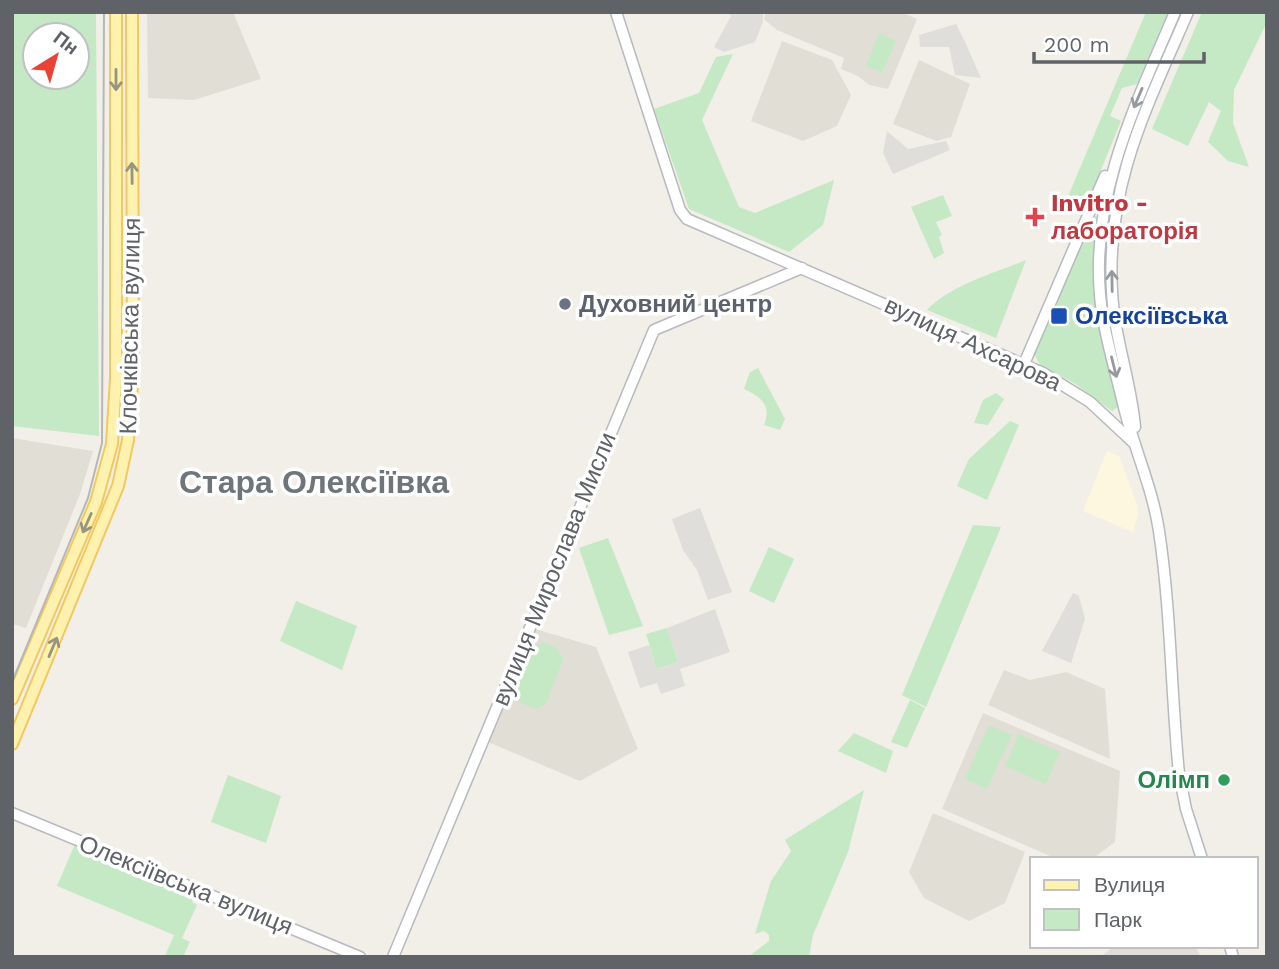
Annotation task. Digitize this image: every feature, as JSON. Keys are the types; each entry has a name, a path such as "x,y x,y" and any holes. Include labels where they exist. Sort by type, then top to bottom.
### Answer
{"main road":[{"name":"Клочківська вулиця","path":"12,699 96,502 112,444 116,378 116,12"},
{"name":"Клочківська вулиця","path":"12,744 113,497 128,440 133,374 132,12"}],"street":[{"name":"вулиця Ахсарова","path":"616,12 680,210 687,219 1024,364 1075,391 1137,445"},
{"path":"1024,364 1175,12"},
{"path":"1137,445 1133,398 1112,293 1113,228 1126,161 1188,12"},
{"path":"1118,146 1107,187 1102,228 1100,294 1122,400 1153,500 1161,549 1179,774 1186,809 1201,857"},
{"name":"вулиця Мирослава Мисли","path":"393,957 654,330 802,268"},
{"name":"Олексіївська вулиця","path":"12,813 360,957"}],"shaded area":[{"path":"147,12 233,12 261,79 194,100 148,98"},
{"path":"726,12 763,12 763,22 755,42 724,52 714,47 731,16"},
{"path":"766,12 901,12 917,19 888,89 869,85 858,76 841,69 844,58 777,30 764,19"},
{"path":"956,24 981,78 955,75 949,47 920,47 919,35"},
{"path":"782,41 832,60 851,95 837,126 803,141 751,121"},
{"path":"919,60 970,84 951,137 936,141 893,124"},
{"path":"887,131 908,149 946,141 950,150 893,174 883,153"},
{"path":"12,438 93,451 80,494 26,628 12,624"},
{"path":"1107,451 1119,456 1137,504 1138,514 1133,532 1083,511"},
{"path":"700,508 732,592 708,600 697,570 683,550 672,519"},
{"path":"1073,593 1079,596 1085,619 1071,663 1042,651"},
{"path":"715,609 730,652 680,669 685,686 661,694 657,683 640,688 628,652 649,645 658,669 678,662 667,628"},
{"path":"535,629 596,647 638,749 580,781 488,742"},
{"path":"1004,670 1030,680 1066,672 1105,689 1110,759 988,705"},
{"path":"983,713 1120,771 1115,842 1095,857 1052,857 942,809"},
{"path":"933,813 1025,852 1005,903 969,921 924,898 909,872"},
{"path":"1112,948 1196,948 1201,957 1100,957"}],"green space":[{"path":"12,12 96,12 99,436 12,426"},
{"path":"1146,12 1168,12 1137,84 1122,88 1110,116 1121,121 1084,211 1069,194"},
{"path":"1202,12 1267,12 1267,22 1234,90 1233,123 1249,167 1228,161 1208,142 1221,111 1209,102 1188,146 1152,129"},
{"path":"879,33 896,41 882,73 866,66"},
{"path":"733,54 702,120 739,207 755,213 834,180 823,225 789,252 689,209 654,109 699,93 716,57"},
{"path":"943,195 952,216 936,222 942,235 939,237 944,253 934,259 911,207"},
{"path":"1095,215 1098,219 1096,248 1119,406 1112,411 1074,383 1040,365 1034,354"},
{"path":"1026,260 996,338 927,310 948,293"},
{"path":"758,368 785,419 780,430 764,425 766,407 755,395 744,389 750,372"},
{"path":"996,393 1004,399 988,425 974,423 983,400"},
{"path":"1010,421 1019,425 987,500 957,486 969,459"},
{"path":"973,525 1001,527 926,707 902,695"},
{"path":"608,538 643,626 609,635 579,548"},
{"path":"769,547 794,559 774,603 749,591"},
{"path":"296,601 357,626 342,670 280,641"},
{"path":"667,628 678,662 657,669 646,634"},
{"path":"544,642 558,649 563,659 546,704 535,709 521,703 515,695 534,647"},
{"path":"910,700 925,708 907,748 891,742"},
{"path":"989,725 1012,735 987,789 965,779"},
{"path":"854,733 893,751 886,773 838,751"},
{"path":"1019,734 1060,752 1046,784 1005,766"},
{"path":"228,775 281,796 266,843 211,822"},
{"path":"864,790 848,852 813,935 809,957 748,957 769,941 769,935 764,931 755,934 771,881 791,851 785,840"},
{"path":"75,844 195,895 192,902 197,905 182,938 190,942 183,957 165,956 174,935 57,886"}],"tram line":[{"path":"12,682 88,498 102,443 104,12"}],"place":[{"name":"Invitro - лабораторія","path":"1035,217"},
{"name":"Духовний центр","path":"565,304"},
{"name":"Олексіївська","path":"1059,316"},
{"name":"Олімп","path":"1224,780"}],"district":[{"name":"Стара Олексіївка","path":"314,482"}]}
